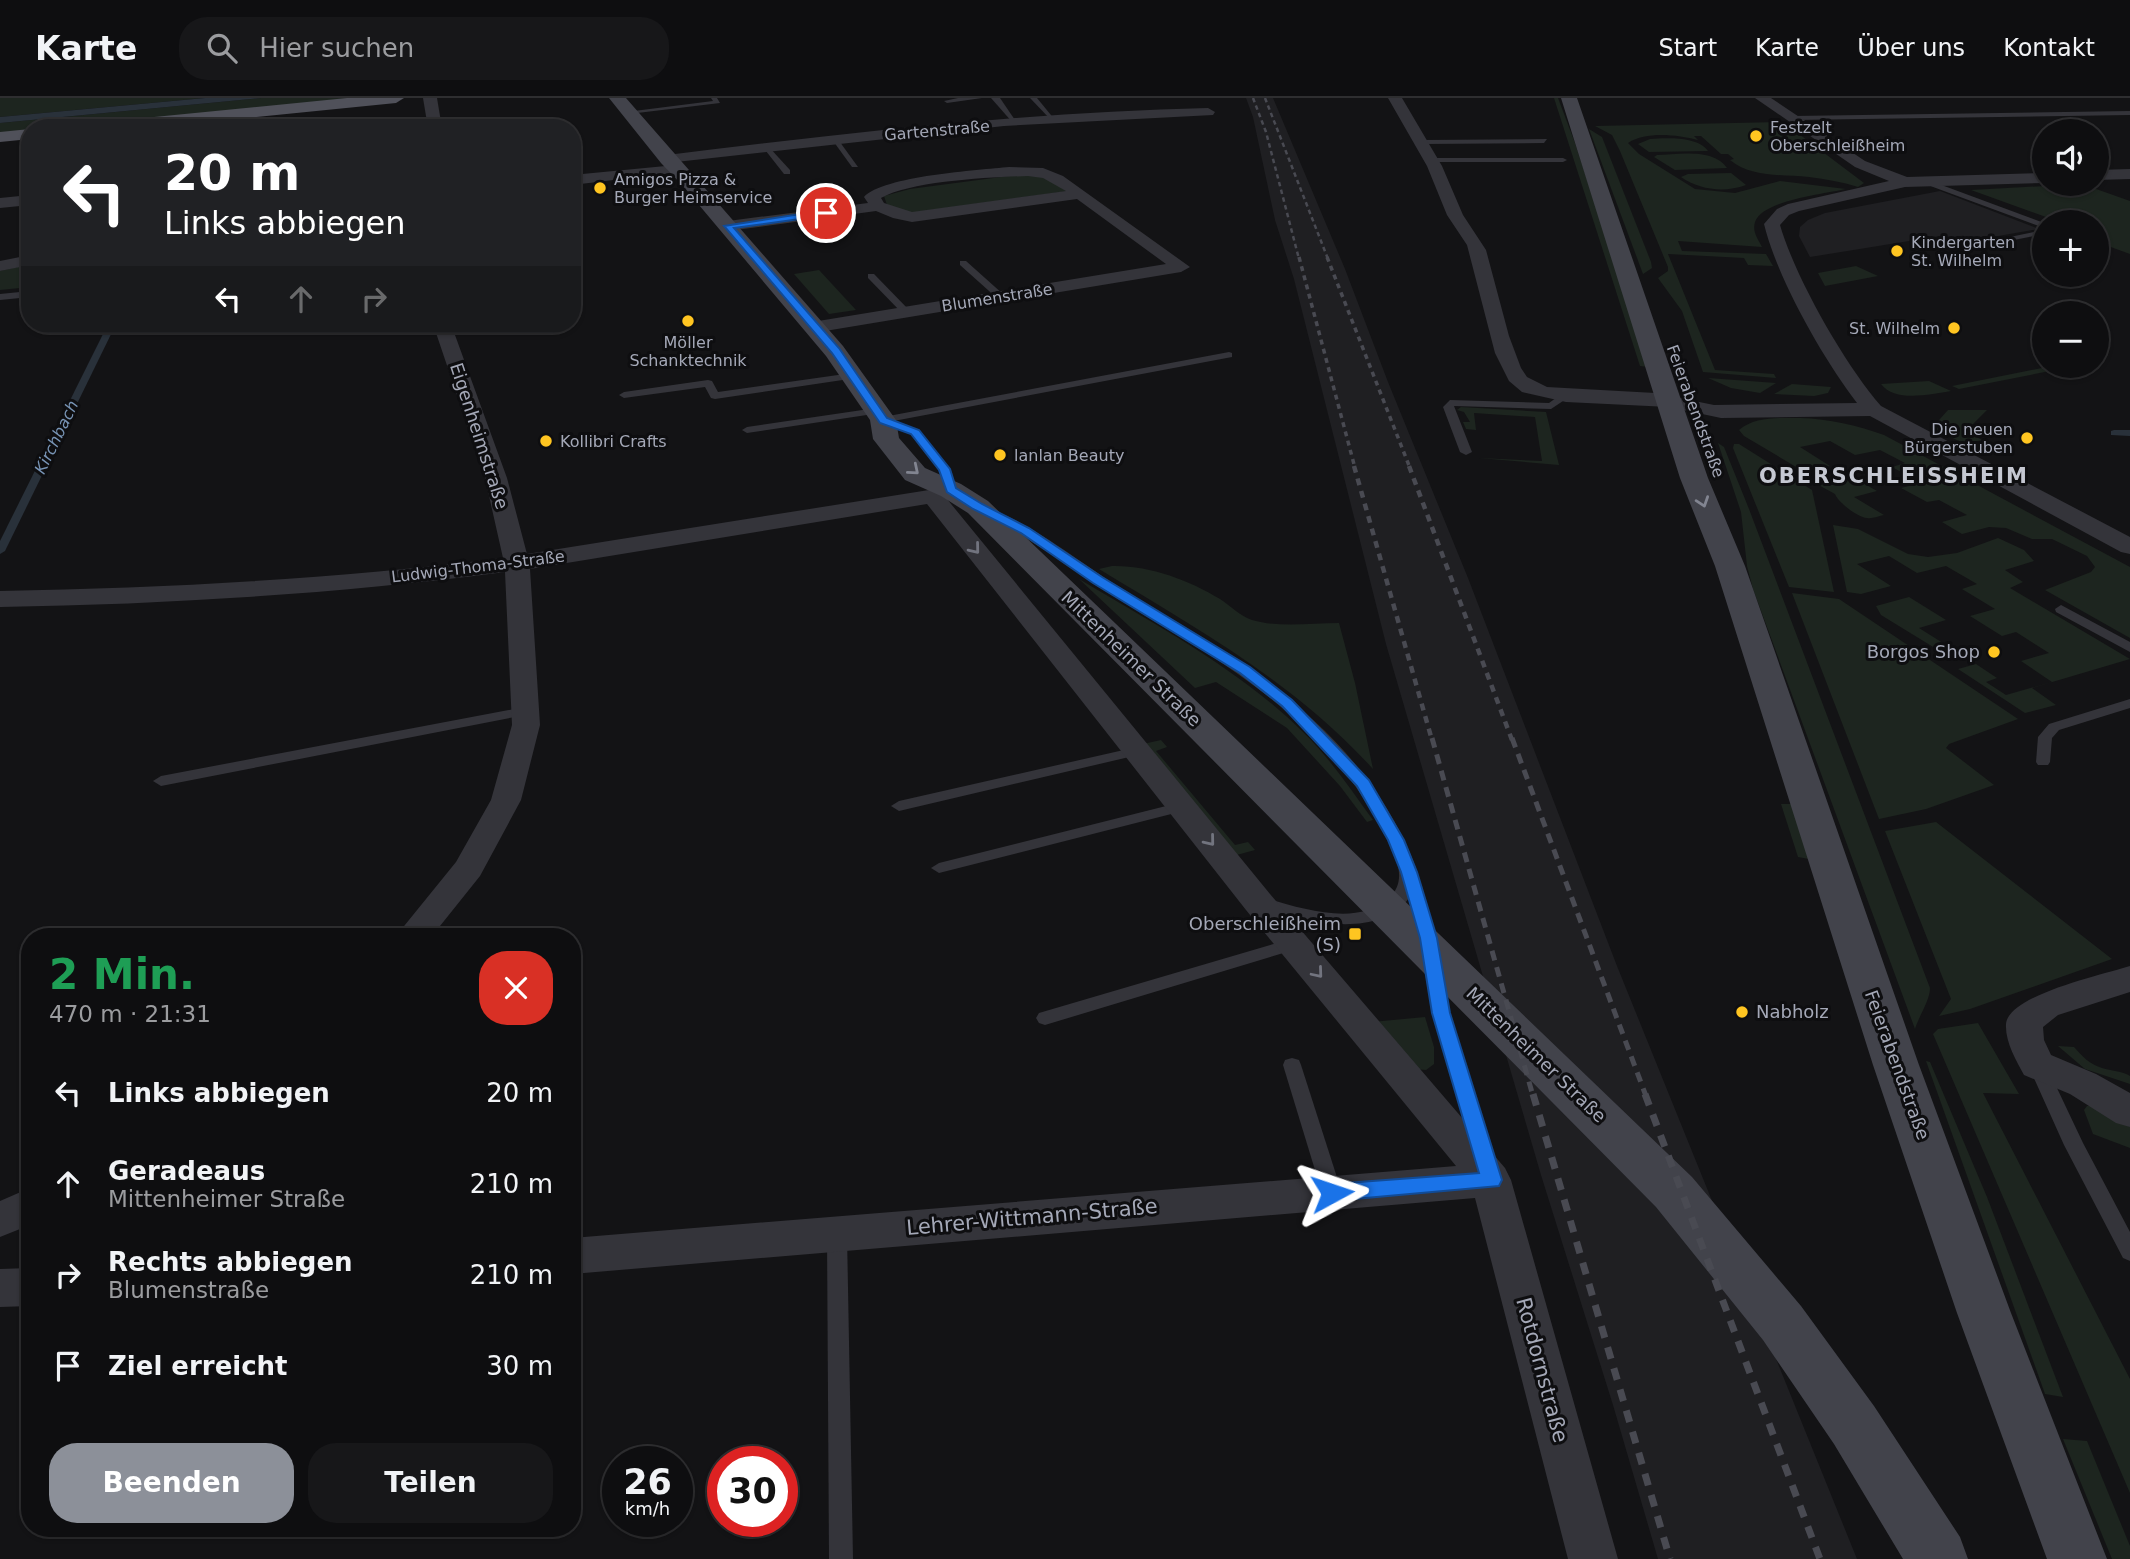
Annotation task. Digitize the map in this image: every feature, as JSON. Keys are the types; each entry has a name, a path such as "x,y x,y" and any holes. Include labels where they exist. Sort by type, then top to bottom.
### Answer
{"main road":[{"path":"183,119 396,98"},
{"name":"Feierabendstraße","path":"1569,98 1627,268 1659,307 1686,402 1712,527 1730,566 1818,841 2021,1414 2077,1559"},
{"name":"Mittenheimer Straße","path":"625,107 835,351 880,416 886,439 915,474 942,493 978,507 1674,1192 1782,1323 1854,1425 1938,1559"},
{"path":"0,137 21,135"},
{"name":"Feierabendstraße","path":"1686,402 1710,440"},
{"name":"Mittenheimer Straße","path":"880,416 915,432 944,469 942,493"},
{"name":"Feierabendstraße","path":"1718,468 1728,505 1732,539 1730,566"}],"street":[{"path":"430,98 434,119"},
{"name":"Feierabendstraße","path":"1395,98 1433,160 1452,200 1454,211 1478,249 1506,352 1518,381 1525,388 1567,395 1686,402"},
{"path":"1762,98 1814,128 1860,164 1905,182"},
{"name":"Gartenstraße","path":"581,179 765,148 834,140 1054,119 1208,112"},
{"name":"Blumenstraße","path":"813,327 1188,266 1057,178 1038,173 1013,173 886,189 872,197 878,205"},
{"path":"2109,175 2130,174"},
{"path":"2032,178 1905,182 1808,203 1783,212 1772,224 1779,251 1839,363 1858,394 1874,410 2130,547"},
{"path":"728,226 878,205 899,215 912,217 1080,194"},
{"path":"0,203 21,201"},
{"path":"0,266 21,262"},
{"name":"Eigenheimstraße","path":"420,928 469,868 506,800 526,725 517,563 496,478 445,333"},
{"path":"1686,402 1759,412 1826,408 1874,410"},
{"name":"Ludwig-Thoma-Straße","path":"0,599 202,592 385,578 517,563 942,493"},
{"name":"Mittenheimer Straße","path":"942,493 1137,751 1258,902 1491,1180"},
{"path":"2130,979 2045,1006 2024,1022 2026,1040 2037,1065 2083,1084 2130,1112"},
{"name":"Lehrer-Wittmann-Straße","path":"581,1255 1491,1180"},
{"name":"Rotdornstraße","path":"1491,1180 1593,1559"},
{"path":"0,1220 21,1210"},
{"path":"0,1287 21,1287"}],"lane":[{"path":"625,107 718,103 714,98"},
{"path":"947,101 979,98"},
{"path":"994,98 1015,122"},
{"path":"1033,98 1054,119"},
{"path":"625,107 697,103"},
{"path":"1811,107 1827,118"},
{"path":"1878,107 1895,117"},
{"path":"1793,118 2130,113"},
{"path":"834,140 855,165"},
{"path":"1423,142 1544,141"},
{"path":"765,148 787,172"},
{"path":"1433,160 1563,160"},
{"path":"1928,182 2032,221"},
{"path":"2009,238 2032,234"},
{"path":"963,263 1001,297"},
{"path":"871,276 906,312"},
{"path":"0,297 21,295"},
{"path":"747,430 880,416 1229,355"},
{"path":"624,395 708,383 715,396 852,376"},
{"path":"1466,452 1448,407 1450,403 1551,406 1567,395"},
{"path":"978,507 1025,531 1098,580 1245,670 1287,703 1364,783 1396,840 1409,872 1428,938 1441,1013 1491,1180"},
{"path":"2061,609 2130,649"},
{"path":"2043,762 2045,737 2054,727 2130,703"},
{"path":"161,781 525,711"},
{"path":"899,806 1137,751"},
{"path":"939,868 1182,807"},
{"path":"1258,902 1311,918 1361,917 1378,912 1400,898 1409,872"},
{"path":"1045,1018 1294,944"},
{"path":"1292,1065 1332,1193"},
{"path":"2037,1065 2074,1145 2130,1252"},
{"path":"837,1234 841,1559"}],"shaded area":[{"path":"0,98 205,98 0,117"},
{"path":"205,98 261,98 0,123 0,117"},
{"path":"261,98 369,98 157,119 42,119"},
{"path":"1246,98 1273,98 1345,269 1468,578 1617,966 1857,1559 1658,1559 1541,1175 1386,644 1294,279 1275,220 1253,117"},
{"path":"1554,98 1558,98 1575,143 1648,367 1640,366"},
{"path":"21,121 21,132 0,134 0,123"},
{"path":"1783,122 1864,183 1858,187 1822,179 1748,170 1730,160 1734,159 1728,154 1721,154 1701,136 1694,136 1698,140 1653,135 1628,143 1639,154 1695,189 1735,193 1780,181 1846,189 1781,203 1760,214 1754,229 1762,247 1678,241 1682,251 1766,254 1773,266 1748,265 1744,258 1668,254 1715,370 1774,374 1776,378 1703,372 1682,311 1658,278 1668,271 1668,267 1620,151 1612,135 1595,126"},
{"path":"1589,129 1602,137 1651,262 1652,268 1643,274"},
{"path":"1650,139 1689,140 1708,151 1649,152 1638,144"},
{"path":"1705,155 1714,157 1727,168 1675,170 1654,157"},
{"path":"1731,173 1746,185 1712,189 1681,177 1688,174"},
{"path":"1023,174 1043,176 1068,191 910,213 887,205 884,196 910,189"},
{"path":"2032,187 2032,196 2109,196 2109,194 2130,201 2130,254 2109,246 2109,210 2032,212 1971,190"},
{"path":"1940,191 2032,226 2032,230 1958,243 1940,236 1810,257 1799,236 1800,227 1808,220 1825,213"},
{"path":"21,266 21,288 0,290 0,271"},
{"path":"1856,266 1878,276 1825,286 1818,273"},
{"path":"819,270 856,310 829,314 794,274"},
{"path":"2032,370 2032,375 1959,389 1952,386"},
{"path":"1708,378 1776,383 1760,393 1731,388"},
{"path":"1929,381 1951,391 1904,395 1895,394 1881,384"},
{"path":"1792,384 1831,387 1828,393 1814,396 1774,394"},
{"path":"1461,407 1546,412 1559,465 1479,458 1542,461 1535,417 1474,413 1476,430 1466,429 1463,422 1470,422 1464,412 1457,410"},
{"path":"1948,410 1987,410 1966,431 1982,440 1965,444 1932,428"},
{"path":"1800,418 1843,423 1884,435 2130,567 2130,638 2045,590 2091,572 2095,567 2087,556 2052,539 2032,539 2006,528 1989,527 1962,534 1942,522 1967,515 1939,500 1927,502 1901,488 1921,483 1892,467 1905,463 1880,450 1855,455 1830,441 1800,447 1830,466 1803,471 1744,436 1739,430 1760,420"},
{"path":"1718,443 1724,447 1749,509 1930,988 1915,1029 1753,589 1747,566 1741,512"},
{"path":"1734,444 1739,444 1812,490 1834,592 1789,587 1733,448"},
{"path":"1847,474 1877,491 1854,497 1884,515 1869,518 1858,515 1835,494 1813,482"},
{"path":"1833,525 1858,529 1908,554 1928,557 1957,553 1998,538 2024,550 2034,561 2005,570 2023,582 2010,588 2130,659 2032,688 2056,705 2025,713 1958,669 1976,664 1997,678 1986,682 2006,695 2052,682 2021,661 2049,653 2016,632 2002,636 1970,616 1995,609 1962,589 1977,584 1946,566 1917,573 1889,556 1857,564 1891,586 1861,594 1847,592"},
{"path":"1112,566 1140,568 1182,580 1208,592 1252,620 1284,624 1339,623 1373,769 1311,710 1244,659 1099,569"},
{"path":"1079,579 1196,649 1278,709 1322,752 1373,820 1367,822 1340,786 1287,728 1216,682 1195,688"},
{"path":"1792,593 1839,599 2018,719 1949,744 1946,748 1994,785 1926,809 1879,819"},
{"path":"1909,597 1946,620 1919,628 1954,650 1943,653 1881,615 1876,606"},
{"path":"1161,740 1167,747 1156,751 1235,845 1248,842 1255,850 1233,856 1143,744"},
{"path":"1781,804 1792,804 1809,859 1798,857"},
{"path":"1936,822 2112,959 1970,1009 1939,1016 1951,999 1885,831"},
{"path":"1425,1017 1434,1047 1434,1064 1426,1070 1415,1069 1372,1022"},
{"path":"1978,1023 2019,1094 1983,1093 2130,1379 2130,1493 1933,1034 1938,1029"},
{"path":"2058,1046 2074,1047 2093,1064 2127,1074 2130,1076 2130,1084 2085,1069"},
{"path":"1926,1061 1930,1062 1987,1197 2063,1397 2045,1394"},
{"path":"2087,1106 2096,1106 2130,1127 2130,1148 2093,1134 2084,1110"},
{"path":"2063,1439 2087,1441 2130,1546 2130,1559 2112,1559"}],"waterway":[{"name":"Kirchbach","path":"0,551 108,333"},
{"path":"2114,433 2130,433"}],"railway":[{"path":"1253,98 1266,132 1299,259"},
{"path":"1265,98 1328,259"},
{"path":"1299,257 1355,468"},
{"path":"1327,257 1410,468"},
{"path":"1354,466 1432,740"},
{"path":"1409,466 1512,740"},
{"path":"1432,738 1533,1096"},
{"path":"1512,738 1646,1096"},
{"path":"1533,1094 1670,1559"},
{"path":"1645,1094 1820,1559"}],"place":[{"name":"Festzelt Oberschleißheim","path":"1756,136"},
{"name":"Amigos Pizza & Burger Heimservice","path":"600,188"},
{"name":"Kindergarten St. Wilhelm","path":"1897,251"},
{"name":"Möller Schanktechnik","path":"688,321"},
{"name":"St. Wilhelm","path":"1954,328"},
{"name":"Die neuen Bürgerstuben","path":"2027,438"},
{"name":"Kollibri Crafts","path":"546,441"},
{"name":"lanlan Beauty","path":"1000,455"},
{"name":"Borgos Shop","path":"1994,652"},
{"name":"Oberschleißheim (S)","path":"1355,934"},
{"name":"Nabholz","path":"1742,1012"}],"district":[{"name":"OBERSCHLEISSHEIM","path":"1894,476"}],"route":[{"path":"826,213 728,226 835,351 883,421 915,432 944,469 951,489 1048,545 1098,580 1245,670 1287,703 1364,783 1396,840 1409,872 1428,938 1441,1013 1491,1180 1332,1193"}]}
